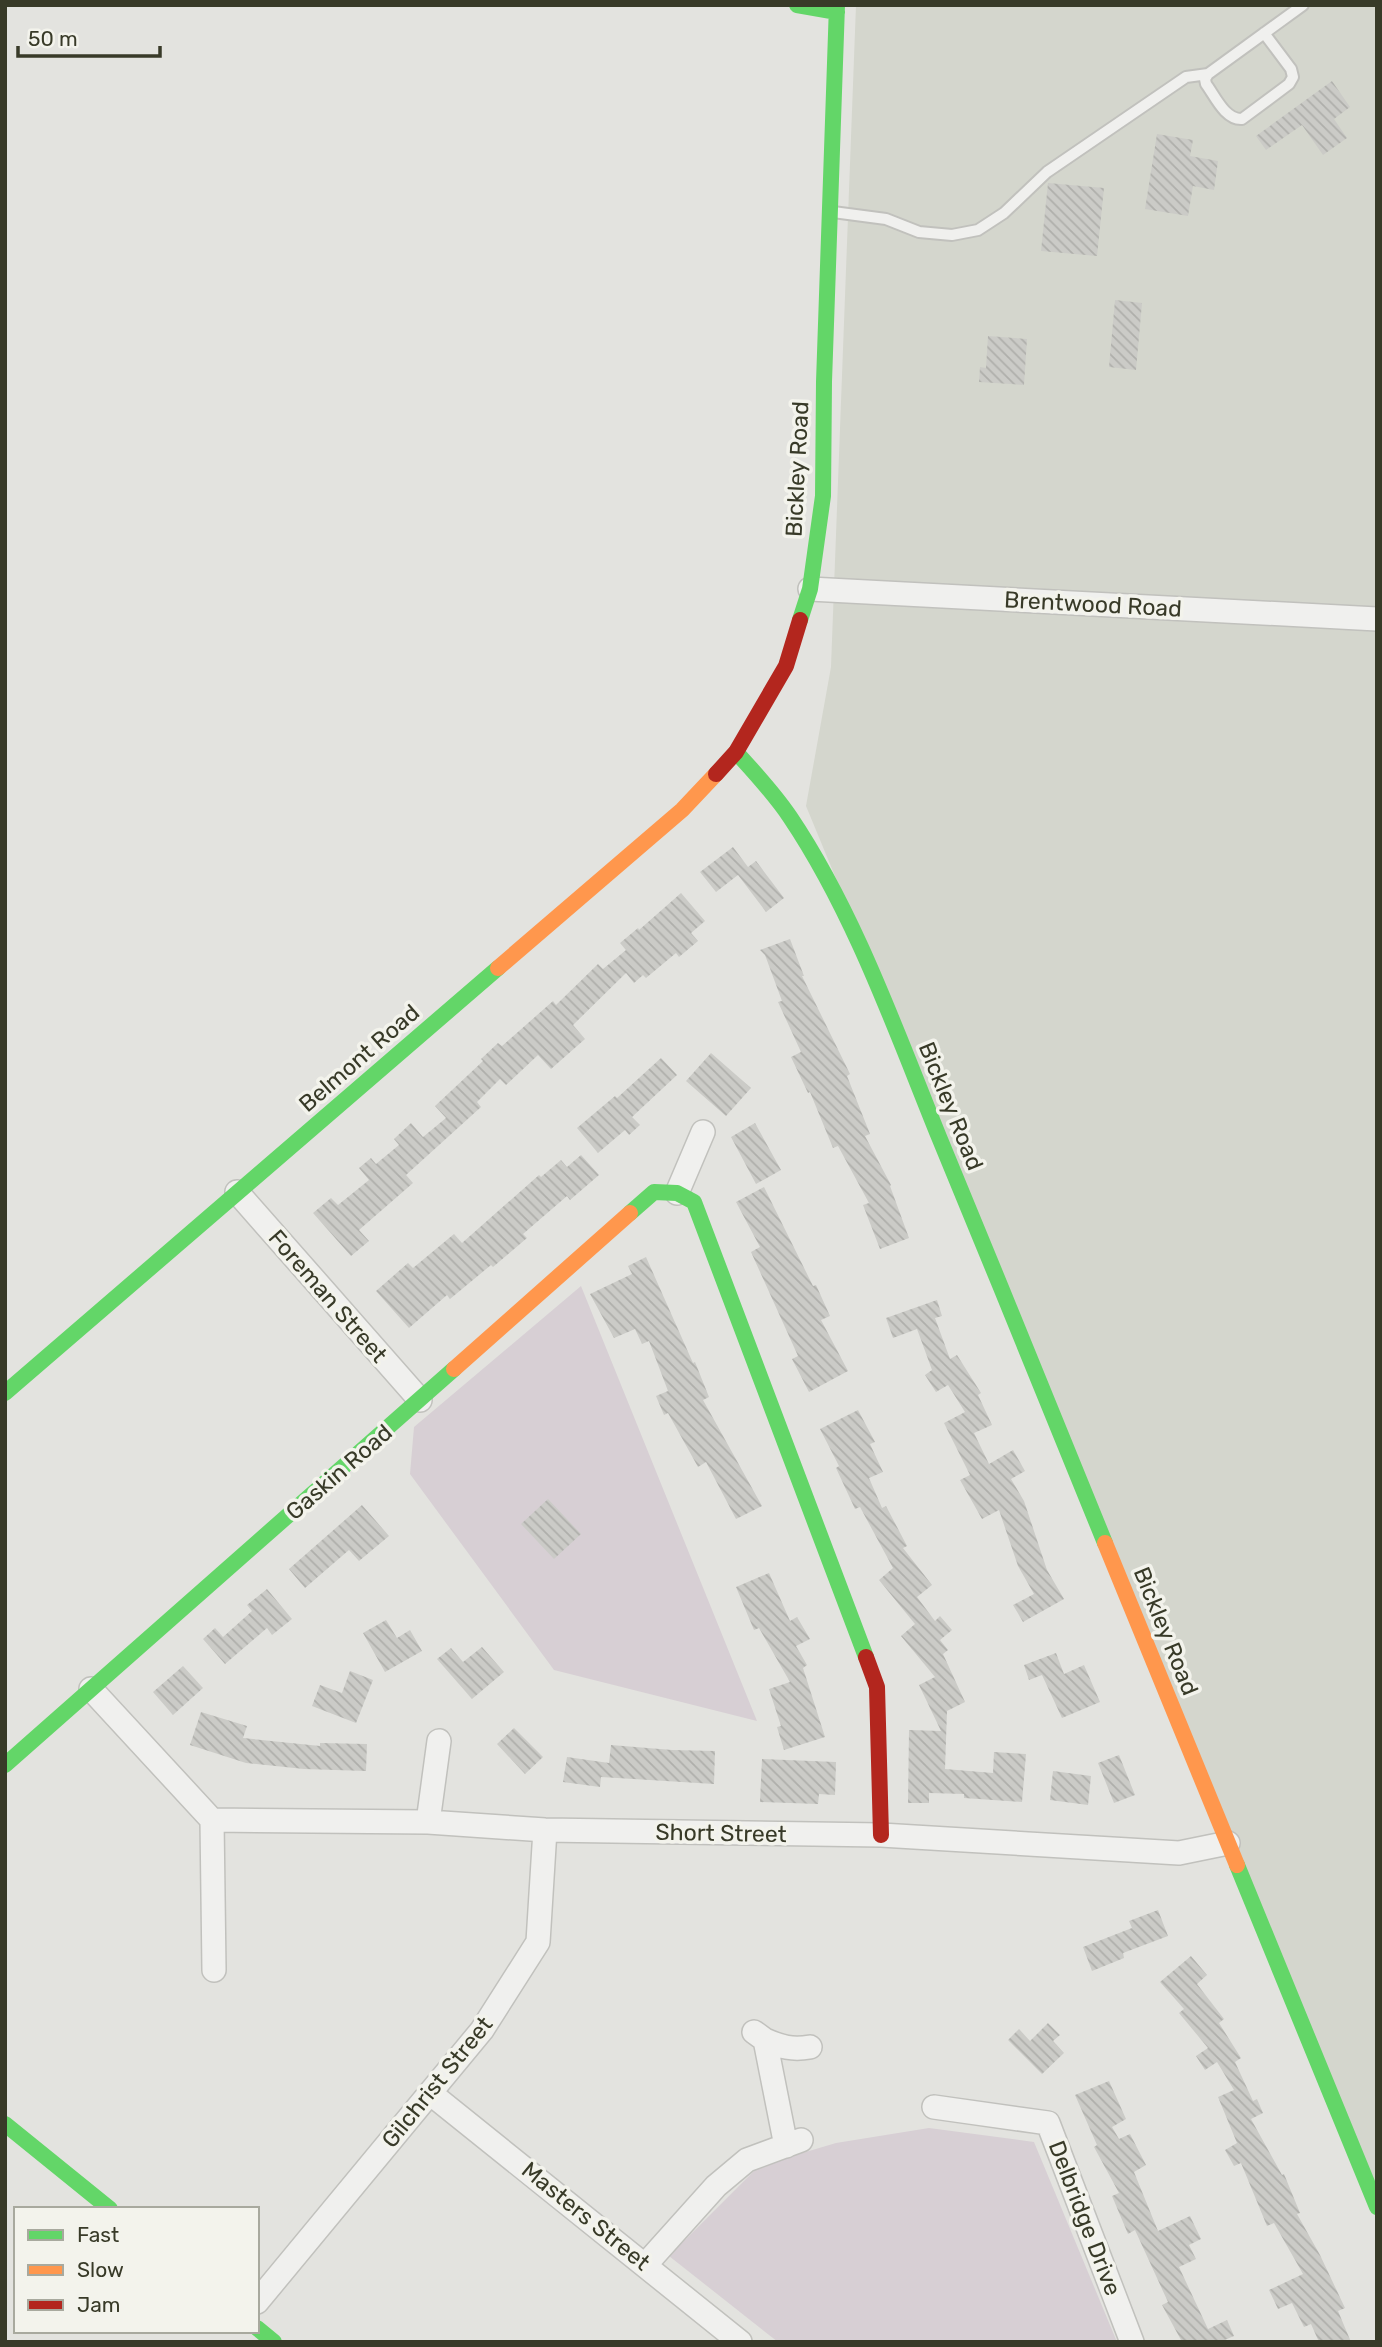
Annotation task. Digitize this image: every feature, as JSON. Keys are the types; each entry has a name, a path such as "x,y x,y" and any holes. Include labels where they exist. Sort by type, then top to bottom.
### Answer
{"street":[{"path":"797,5 837,9"},
{"name":"Bickley Road","path":"837,9 823,496 810,589 786,666 736,752 761,776 782,804 832,890 877,991 1377,2207"},
{"name":"Brentwood Road","path":"810,589 1377,619"},
{"name":"Belmont Road","path":"5,1393 682,810 736,752"},
{"path":"703,1132 677,1193 694,1202 877,1687 881,1835"},
{"name":"Foreman Street","path":"237,1192 420,1400"},
{"name":"Gaskin Road","path":"5,1765 654,1192 677,1193"},
{"path":"91,1689 212,1820 214,1970"},
{"path":"428,1822 439,1741"},
{"name":"Short Street","path":"212,1820 428,1822 545,1830 881,1835 1179,1853 1228,1843"},
{"name":"Gilchrist Street","path":"259,2300 482,2030 538,1942 545,1830"},
{"path":"646,2264 716,2186 747,2160 794,2143 759,2036 782,2048 810,2048"},
{"name":"Masters Street","path":"430,2092 740,2342"},
{"name":"Delbridge Drive","path":"934,2107 1048,2123 1132,2342"},
{"path":"5,2124 108,2207"},
{"path":"259,2330 274,2342"}],"lane":[{"path":"830,212 886,219 919,232 953,235 978,230 1004,214 1047,172 1186,76 1207,79 1303,5"},
{"path":"1207,79 1229,115 1235,119 1242,119 1289,84 1293,77 1291,69 1264,33"}],"shaded area":[{"path":"856,5 1377,5 1377,2187 806,806 831,667"},
{"path":"581,1286 757,1721 554,1670 410,1474 414,1427"},
{"path":"929,2128 1034,2142 1117,2342 778,2342 669,2256 759,2166 836,2143"}],"building":[{"path":"1332,81 1350,107 1334,119 1347,138 1323,155 1302,125 1266,150 1256,136"},
{"path":"1157,134 1193,140 1190,156 1218,161 1214,190 1193,186 1188,216 1145,209"},
{"path":"1048,183 1104,188 1097,256 1041,251"},
{"path":"1115,300 1142,303 1136,370 1109,367"},
{"path":"988,336 1027,339 1024,385 979,382 980,367 986,368"},
{"path":"733,847 748,867 756,861 784,898 766,912 738,875 716,892 700,872"},
{"path":"681,893 705,921 691,933 698,941 679,957 676,953 646,978 643,975 634,983 626,973 573,1025 585,1039 551,1069 538,1055 506,1085 500,1079 477,1102 481,1107 406,1175 413,1183 359,1230 369,1241 351,1256 313,1213 331,1198 338,1205 369,1180 359,1168 371,1158 376,1164 399,1145 394,1139 411,1123 423,1137 446,1118 435,1106 483,1061 481,1059 498,1043 502,1046 553,1001 556,1005 598,964 603,969 626,950 620,943"},
{"path":"790,939 802,976 850,1074 847,1076 870,1134 865,1136 891,1185 909,1238 880,1249 863,1205 869,1203 838,1146 833,1148 810,1092 808,1093 791,1057 801,1052 778,1002 782,1001 765,955 760,950"},
{"path":"711,1053 751,1088 726,1116 686,1081"},
{"path":"661,1058 677,1075 632,1117 640,1125 629,1135 625,1130 598,1153 577,1128 615,1096 617,1098"},
{"path":"755,1123 781,1170 756,1184 731,1137"},
{"path":"581,1155 599,1175 570,1200 567,1196 523,1234 527,1238 493,1267 491,1265 450,1299 447,1295 409,1328 376,1291 408,1263 413,1268 454,1234 462,1243 539,1175 541,1177 561,1160 567,1167"},
{"path":"764,1187 813,1286 816,1285 830,1316 821,1320 848,1371 809,1392 792,1359 798,1356 751,1252 760,1247 736,1202"},
{"path":"646,1257 709,1397 703,1400 762,1506 736,1519 706,1462 698,1467 668,1413 664,1415 656,1396 668,1391 649,1341 642,1344 635,1329 614,1338 590,1294 632,1274 628,1266"},
{"path":"937,1300 942,1316 935,1318 950,1359 957,1355 981,1393 978,1395 992,1425 974,1433 989,1464 1013,1450 1025,1471 1011,1479 1024,1501 1047,1570 1064,1599 1023,1622 1013,1605 1034,1594 1018,1566 999,1510 982,1519 960,1480 970,1475 944,1423 965,1412 948,1385 936,1392 925,1375 932,1370 917,1329 893,1338 886,1318"},
{"path":"858,1410 875,1442 870,1444 883,1472 869,1478 882,1508 886,1506 907,1546 903,1548 932,1585 917,1597 935,1621 940,1616 952,1630 940,1640 948,1650 943,1654 965,1702 947,1711 945,1769 993,1773 994,1752 1026,1754 1022,1802 964,1798 964,1794 929,1793 929,1803 908,1803 909,1730 941,1731 919,1685 935,1677 901,1636 915,1624 879,1580 893,1568 860,1507 855,1509 836,1468 839,1466 820,1429"},
{"path":"548,1499 581,1534 554,1559 521,1524"},
{"path":"362,1505 389,1536 359,1561 349,1550 305,1588 289,1569"},
{"path":"769,1573 790,1621 797,1617 810,1639 796,1646 807,1665 803,1668 825,1737 784,1750 777,1727 781,1726 769,1689 790,1682 759,1628 754,1630 736,1587"},
{"path":"267,1589 292,1619 272,1635 267,1628 225,1664 203,1639 215,1628 223,1637 252,1611 247,1605"},
{"path":"386,1620 397,1638 410,1630 422,1651 385,1672 363,1633"},
{"path":"482,1647 504,1672 472,1699 437,1659 451,1648 463,1662"},
{"path":"1056,1653 1064,1674 1084,1665 1100,1702 1062,1718 1042,1675 1029,1680 1024,1665"},
{"path":"183,1666 203,1688 173,1715 153,1692"},
{"path":"350,1671 373,1680 356,1723 312,1706 320,1685 342,1693"},
{"path":"201,1712 247,1726 243,1738 320,1746 320,1743 367,1744 366,1771 304,1769 246,1763 190,1745"},
{"path":"514,1728 543,1757 525,1774 497,1744"},
{"path":"611,1745 715,1751 714,1784 601,1777 600,1787 563,1782 567,1757 609,1763"},
{"path":"1119,1755 1135,1795 1114,1803 1098,1763"},
{"path":"762,1759 836,1762 835,1795 819,1794 818,1804 760,1802"},
{"path":"1053,1771 1091,1776 1088,1805 1050,1800"},
{"path":"1158,1910 1168,1936 1123,1953 1124,1958 1092,1971 1083,1947 1132,1928 1129,1921"},
{"path":"1191,1956 1207,1975 1197,1984 1224,2019 1219,2023 1241,2058 1235,2062 1253,2101 1257,2099 1263,2113 1251,2119 1282,2175 1284,2174 1300,2213 1297,2214 1345,2308 1338,2311 1351,2342 1319,2342 1311,2324 1304,2327 1292,2303 1278,2309 1269,2290 1303,2274 1274,2223 1267,2226 1241,2163 1234,2166 1225,2150 1237,2143 1218,2097 1234,2090 1217,2062 1205,2070 1196,2056 1208,2048 1179,2013 1184,2009 1160,1982"},
{"path":"1048,2023 1060,2035 1053,2041 1064,2053 1042,2074 1008,2040 1019,2029 1030,2041"},
{"path":"1109,2081 1126,2119 1112,2127 1119,2139 1130,2134 1146,2165 1134,2172 1158,2231 1190,2216 1201,2239 1189,2245 1196,2259 1179,2267 1208,2329 1227,2320 1234,2336 1220,2342 1178,2342 1181,2340 1162,2305 1168,2302 1135,2230 1128,2234 1112,2196 1119,2193 1094,2147 1097,2145 1075,2095"}],"traffic: fast":[{"path":"797,5 837,12"},
{"path":"800,620 810,589 823,496 824,382 837,5"},
{"path":"736,752 790,817 813,854 854,932 890,1014 1105,1543"},
{"path":"5,1393 498,968"},
{"path":"630,1213 654,1192 677,1193 694,1202 866,1657"},
{"path":"5,1765 454,1369"},
{"path":"1237,1865 1377,2207"},
{"path":"5,2124 108,2207"},
{"path":"259,2330 274,2342"}],"traffic: slow":[{"path":"498,968 682,810 716,774"},
{"path":"454,1369 630,1213"},
{"path":"1105,1543 1237,1865"}],"traffic: jam":[{"path":"716,774 736,752 786,666 800,620"},
{"path":"866,1657 877,1687 881,1835"}]}
